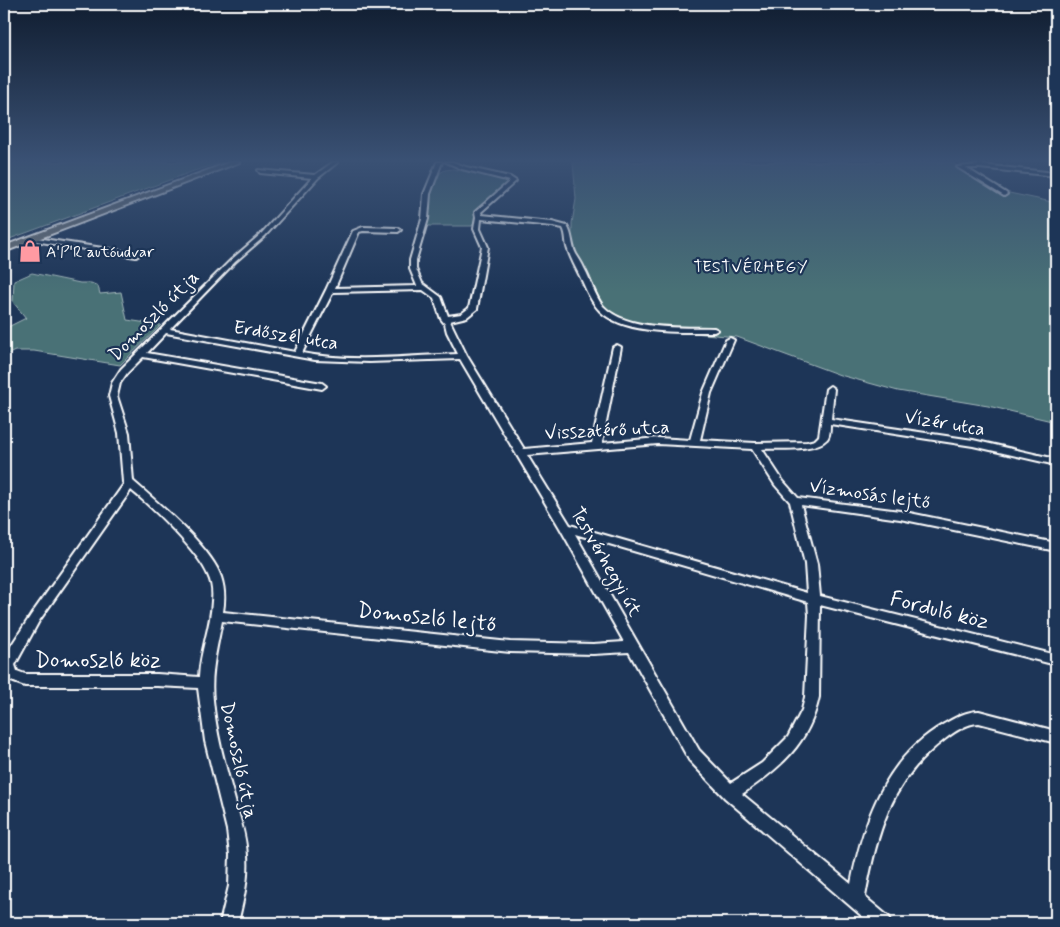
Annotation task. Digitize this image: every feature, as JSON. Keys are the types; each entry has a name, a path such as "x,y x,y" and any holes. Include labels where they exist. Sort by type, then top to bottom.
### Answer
{"main road":[{"path":"4,249 121,205"}],"street":[{"name":"Domoszló útja","path":"229,923 237,892 239,862 236,836 210,730 205,682 211,638 217,616 218,594 216,577 208,564 149,500 130,484 127,476 124,433 114,401 114,392 124,371 234,261 263,235 290,205"},
{"name":"Testvérhegyi út","path":"425,205 422,230 412,260 416,279 437,297 442,307 444,319 449,324 453,337 463,356 522,452 694,754 730,793 883,923"},
{"path":"444,319 466,314 473,309 485,247 476,230 476,223 479,211 486,205"},
{"path":"479,217 565,227 570,233 568,247 586,283 602,310 610,316 637,325 714,330"},
{"path":"297,355 330,290 356,232 363,229 398,230"},
{"path":"30,239 136,255"},
{"path":"330,290 425,288"},
{"name":"Erdőszél utca","path":"165,330 325,359 361,360 463,356"},
{"name":"Visszatérő utca","path":"694,443 707,393 730,340"},
{"path":"597,445 617,347"},
{"path":"141,354 322,386"},
{"path":"826,422 830,389"},
{"name":"Visszatérő utca","path":"522,452 658,441 755,446 808,445 818,442 824,437 826,422"},
{"name":"Vízér utca","path":"826,422 973,444 1056,462"},
{"path":"755,446 795,502"},
{"name":"Domoszló köz","path":"130,484 35,618 12,656 8,665 9,671 11,675 25,680 205,682"},
{"name":"Vízmosás lejtő","path":"730,793 767,768 785,751 793,742 809,711 812,697 814,599 811,564 795,502 900,515 1056,547"},
{"path":"566,528 814,599"},
{"name":"Forduló köz","path":"814,599 1056,660"},
{"name":"Domoszló lejtő","path":"217,616 510,647 592,649 634,647"},
{"path":"856,901 864,859 882,802 899,775 931,740 972,717 979,717 1056,737"}],"green space":[{"path":"4,205 101,205 4,241"},
{"path":"427,205 485,205 472,226 427,226"},
{"path":"575,205 1055,205 1056,236 1052,236 1056,240 1056,422 988,406 898,391 840,375 737,337 661,330 625,319 605,309 572,246 572,223"},
{"path":"32,273 80,283 91,283 98,286 100,294 121,292 127,320 161,325 120,365 34,351 15,351 4,356 4,329 26,318 13,302 14,281"}],"place":[{"name":"A'P'R autóudvar","path":"30,251"}],"district":[{"name":"TESTVÉRHEGY","path":"751,266"}]}
